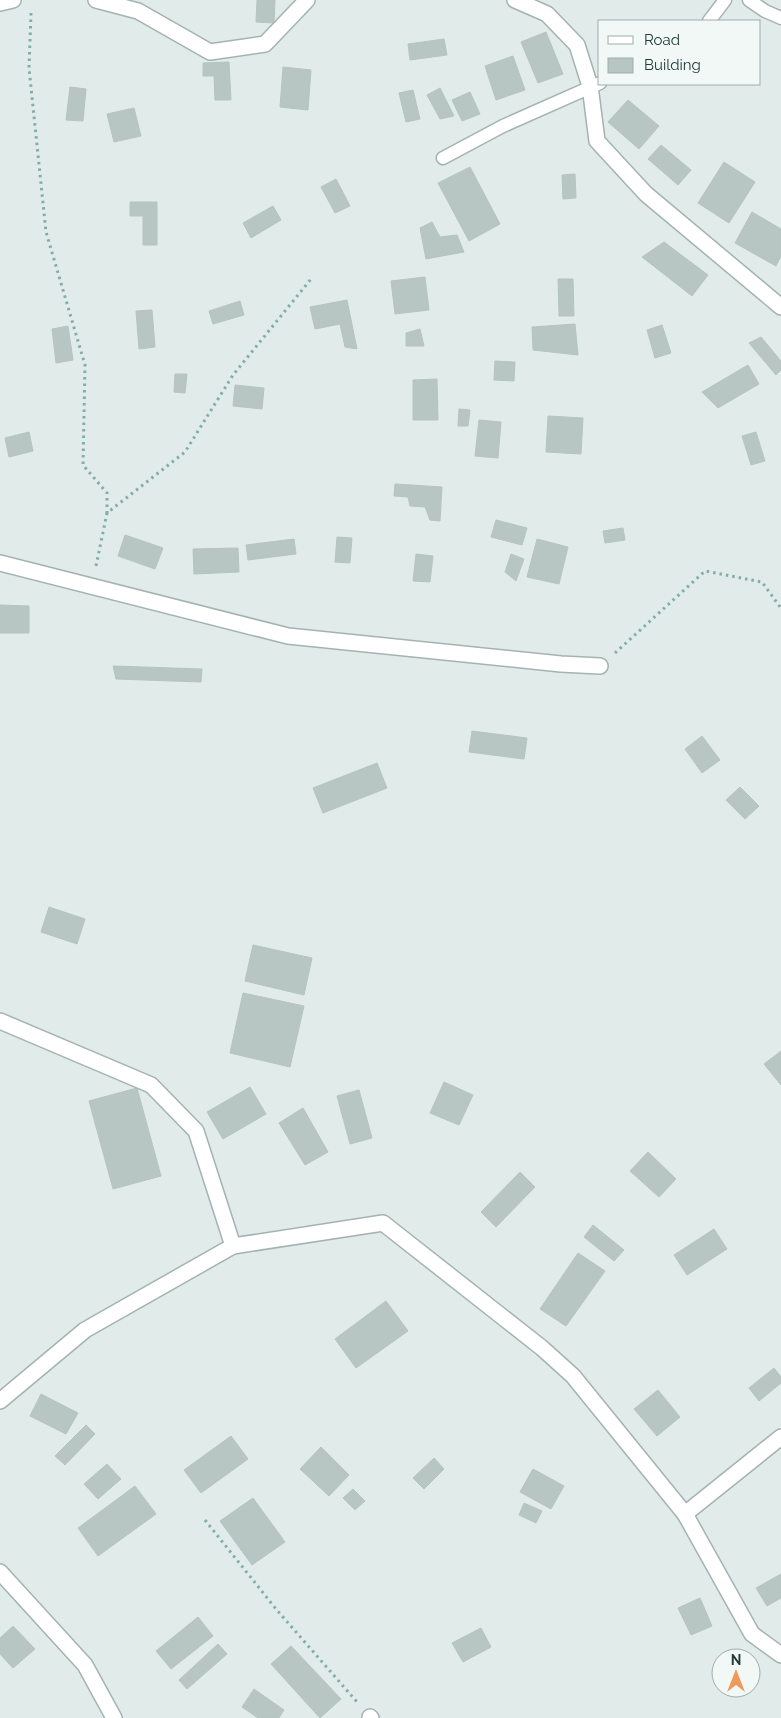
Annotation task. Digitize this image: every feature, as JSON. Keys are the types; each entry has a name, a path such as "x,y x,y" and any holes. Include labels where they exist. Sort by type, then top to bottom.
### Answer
{"street":[{"path":"0,3 14,0"},
{"path":"96,0 138,11 210,52 265,44 307,0"},
{"path":"515,0 547,14 577,45 595,84 596,141 646,194 781,306"},
{"path":"0,563 288,636 561,664 600,666"},
{"path":"0,1021 151,1085 196,1131 233,1246"},
{"path":"0,1401 85,1330 233,1246 383,1223 542,1348 573,1376 685,1514 752,1634 781,1655"},
{"path":"685,1514 781,1437"},
{"path":"0,1572 85,1665 114,1718"}],"lane":[{"path":"709,20 725,0"},
{"path":"749,0 765,11 781,18"},
{"path":"443,158 503,126 595,84"}],"path":[{"path":"31,10 29,68 46,232 85,364 83,465 108,493 107,516 92,586"},
{"path":"107,516 107,513 186,452 233,375 311,279"},
{"path":"600,666 705,571 762,582 781,608"},
{"path":"205,1520 276,1609 370,1718"}],"building":[{"path":"257,0 275,0 274,23 256,22"},
{"path":"546,32 563,74 538,83 521,42"},
{"path":"444,39 447,55 410,60 408,44"},
{"path":"513,56 525,90 496,100 485,66"},
{"path":"229,62 231,100 215,100 214,76 203,76 203,63"},
{"path":"283,67 311,70 308,110 280,107"},
{"path":"70,87 86,89 83,121 66,120"},
{"path":"440,88 454,116 440,119 427,95"},
{"path":"413,90 420,119 406,122 399,93"},
{"path":"470,92 480,114 462,121 452,100"},
{"path":"628,100 659,126 639,149 608,122"},
{"path":"134,108 141,136 114,142 107,114"},
{"path":"661,145 691,170 678,185 648,159"},
{"path":"724,162 755,182 729,223 698,203"},
{"path":"470,167 500,224 469,241 438,183"},
{"path":"575,174 576,198 563,199 562,175"},
{"path":"336,179 350,206 335,213 321,187"},
{"path":"130,202 157,202 157,245 143,245 143,216 130,216"},
{"path":"273,206 281,220 251,238 243,223"},
{"path":"752,212 781,229 781,256 776,266 735,243"},
{"path":"432,222 440,237 457,235 464,252 426,259 420,228"},
{"path":"664,242 708,275 692,296 642,257"},
{"path":"425,277 429,310 395,314 391,281"},
{"path":"558,279 573,279 574,316 559,316"},
{"path":"347,300 357,349 345,347 340,324 315,329 310,307"},
{"path":"240,301 244,315 213,324 209,311"},
{"path":"152,310 155,347 139,349 136,311"},
{"path":"575,324 578,355 533,350 532,327"},
{"path":"662,325 671,353 655,358 647,330"},
{"path":"68,326 73,360 56,363 52,329"},
{"path":"420,329 424,346 406,346 406,333"},
{"path":"761,337 781,361 781,370 776,375 749,343"},
{"path":"495,361 515,362 514,381 494,380"},
{"path":"748,365 759,384 718,408 702,392"},
{"path":"175,374 187,374 185,393 174,392"},
{"path":"437,379 438,420 413,420 413,380"},
{"path":"235,385 264,388 262,409 233,406"},
{"path":"459,409 470,410 468,426 458,426"},
{"path":"548,416 583,418 581,454 546,452"},
{"path":"479,420 501,422 498,458 475,456"},
{"path":"29,432 33,451 9,457 5,438"},
{"path":"756,432 765,461 751,465 742,436"},
{"path":"395,484 442,487 440,521 430,520 425,507 410,506 408,497 394,496"},
{"path":"496,520 527,528 522,545 491,537"},
{"path":"623,528 625,540 605,543 603,531"},
{"path":"125,535 163,548 155,569 118,556"},
{"path":"337,537 352,538 350,563 335,562"},
{"path":"294,539 296,554 248,560 246,545"},
{"path":"537,539 568,547 559,584 527,577"},
{"path":"238,548 239,572 194,574 193,549"},
{"path":"416,554 433,556 430,582 413,581"},
{"path":"511,554 524,559 516,581 505,572"},
{"path":"0,605 29,606 29,633 0,633"},
{"path":"113,666 202,669 201,682 116,679"},
{"path":"472,731 527,738 524,759 469,752"},
{"path":"702,736 720,760 702,773 685,749"},
{"path":"377,763 387,788 323,813 313,788"},
{"path":"740,787 759,806 745,819 726,800"},
{"path":"49,907 85,919 77,944 41,932"},
{"path":"253,945 312,958 304,995 245,981"},
{"path":"243,993 304,1006 290,1067 230,1053"},
{"path":"781,1051 781,1085 764,1064"},
{"path":"444,1082 473,1095 459,1125 430,1113"},
{"path":"250,1087 266,1114 223,1139 207,1112"},
{"path":"137,1088 161,1176 113,1189 89,1101"},
{"path":"359,1090 372,1138 350,1144 337,1096"},
{"path":"303,1108 328,1152 305,1165 279,1123"},
{"path":"648,1152 676,1179 659,1197 630,1171"},
{"path":"520,1172 535,1187 496,1227 481,1212"},
{"path":"593,1225 624,1250 614,1261 584,1237"},
{"path":"714,1229 727,1249 687,1275 674,1255"},
{"path":"578,1253 605,1271 566,1326 540,1309"},
{"path":"386,1301 408,1331 356,1368 335,1339"},
{"path":"774,1368 781,1377 781,1383 759,1401 749,1388"},
{"path":"658,1390 680,1417 657,1436 634,1409"},
{"path":"41,1394 78,1413 66,1434 30,1416"},
{"path":"86,1425 95,1434 65,1465 55,1456"},
{"path":"231,1436 248,1459 201,1493 184,1470"},
{"path":"321,1447 349,1475 329,1496 300,1469"},
{"path":"434,1458 444,1469 424,1489 413,1478"},
{"path":"107,1464 121,1479 98,1499 84,1484"},
{"path":"533,1469 564,1486 551,1509 520,1492"},
{"path":"135,1486 156,1514 98,1556 78,1528"},
{"path":"353,1489 365,1501 355,1510 343,1498"},
{"path":"253,1498 285,1542 252,1565 220,1521"},
{"path":"524,1503 542,1511 536,1523 519,1515"},
{"path":"781,1574 781,1598 767,1606 756,1588"},
{"path":"700,1598 712,1626 691,1635 678,1608"},
{"path":"198,1617 213,1636 171,1669 156,1651"},
{"path":"13,1626 35,1649 13,1668 0,1654 0,1638"},
{"path":"481,1628 491,1647 463,1662 452,1643"},
{"path":"218,1644 227,1654 187,1689 179,1680"},
{"path":"291,1646 341,1699 320,1718 271,1664"},
{"path":"254,1689 284,1710 279,1718 258,1718 242,1707"}]}
